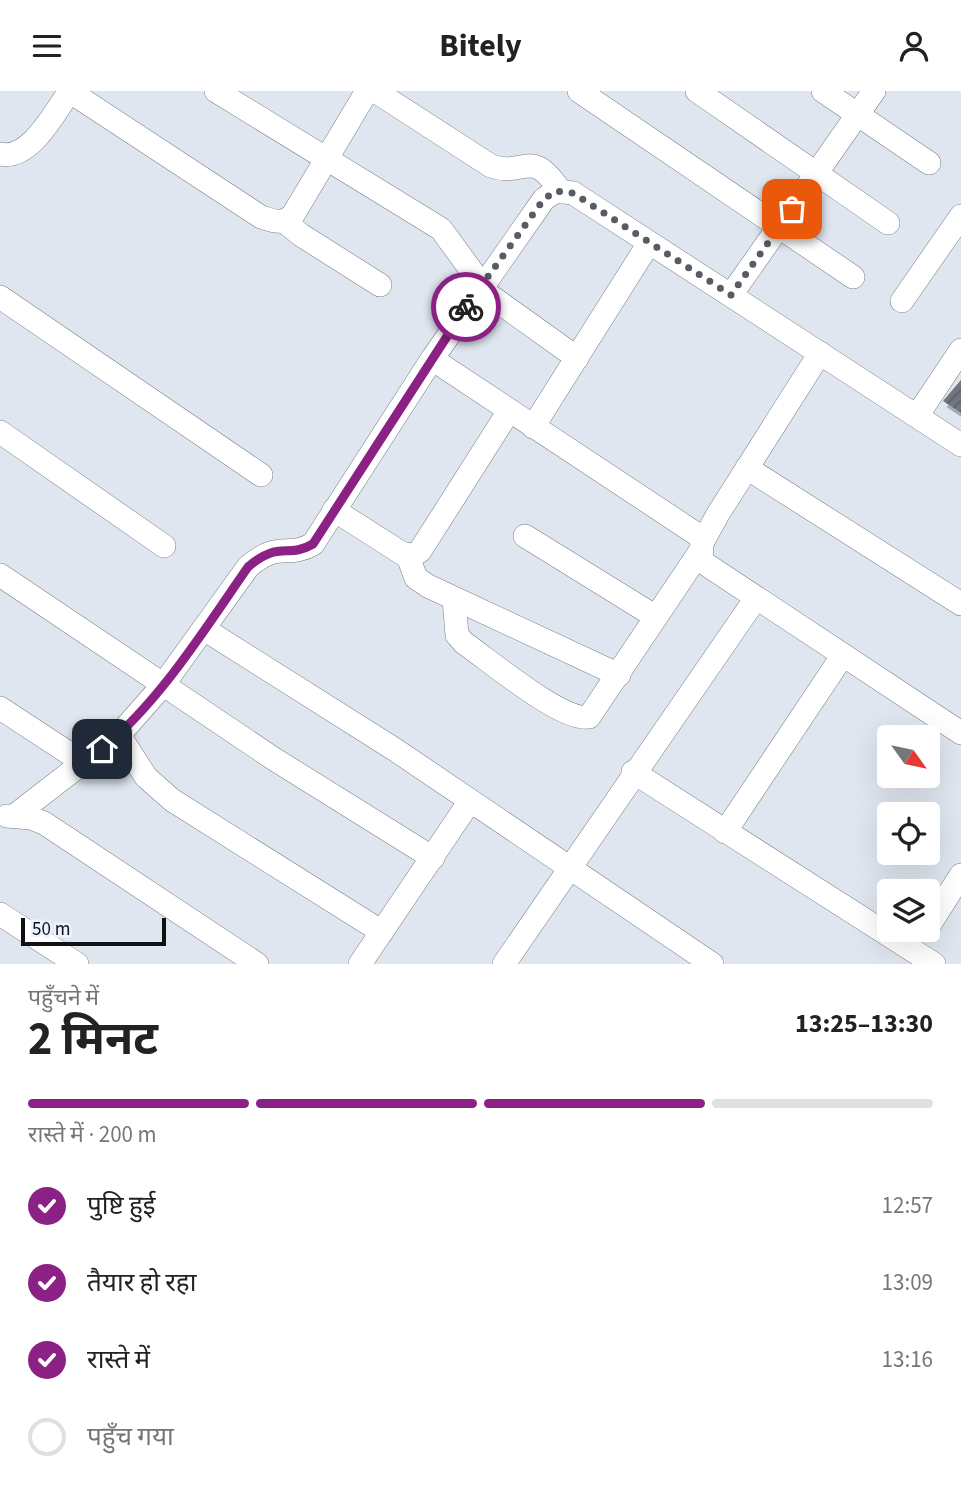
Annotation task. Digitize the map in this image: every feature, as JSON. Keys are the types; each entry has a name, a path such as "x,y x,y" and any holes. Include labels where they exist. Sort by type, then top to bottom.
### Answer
{"street":[{"path":"0,153 10,156 23,150 69,91 261,216 277,223 285,222 293,215 367,91"},
{"path":"216,91 328,157 441,229 481,285 509,311 577,358"},
{"path":"374,91 491,166 501,169 530,164 538,166 561,192"},
{"path":"579,91 853,277"},
{"path":"696,91 888,223"},
{"path":"823,91 929,163"},
{"path":"731,295 874,91"},
{"path":"7,816 84,763 119,735 163,685 248,567 272,550 301,551 313,544 481,285 544,199 561,192 573,193 961,445"},
{"path":"902,301 961,216"},
{"path":"285,222 380,285"},
{"path":"533,427 649,243"},
{"path":"2,302 261,475"},
{"path":"917,416 961,349"},
{"path":"454,599 457,635 464,643 558,708 579,718 589,717 702,546 747,468 820,353"},
{"path":"432,359 702,546"},
{"path":"407,554 421,551 429,541 509,411"},
{"path":"0,432 164,546"},
{"path":"747,468 961,604"},
{"path":"334,510 407,554 416,578 454,599 619,675"},
{"path":"526,535 656,617"},
{"path":"702,546 701,561 961,733"},
{"path":"0,575 163,685 433,858"},
{"path":"504,964 633,772 756,598"},
{"path":"204,629 470,801 712,964"},
{"path":"725,832 843,655"},
{"path":"0,708 84,763"},
{"path":"119,735 146,778 172,800 382,932"},
{"path":"633,772 934,964"},
{"path":"360,964 470,801"},
{"path":"7,816 44,823 257,964"},
{"path":"940,908 961,875"},
{"path":"0,914 77,964"},
{"path":"912,951 918,942"}],"building":[{"path":"961,380 961,413 943,401"}],"way so far":[{"path":"466,307 544,199 556,191 573,193 731,295 792,209"}],"route":[{"path":"102,749 119,735 163,685 248,567 272,550 301,551 313,544 466,307"}]}
